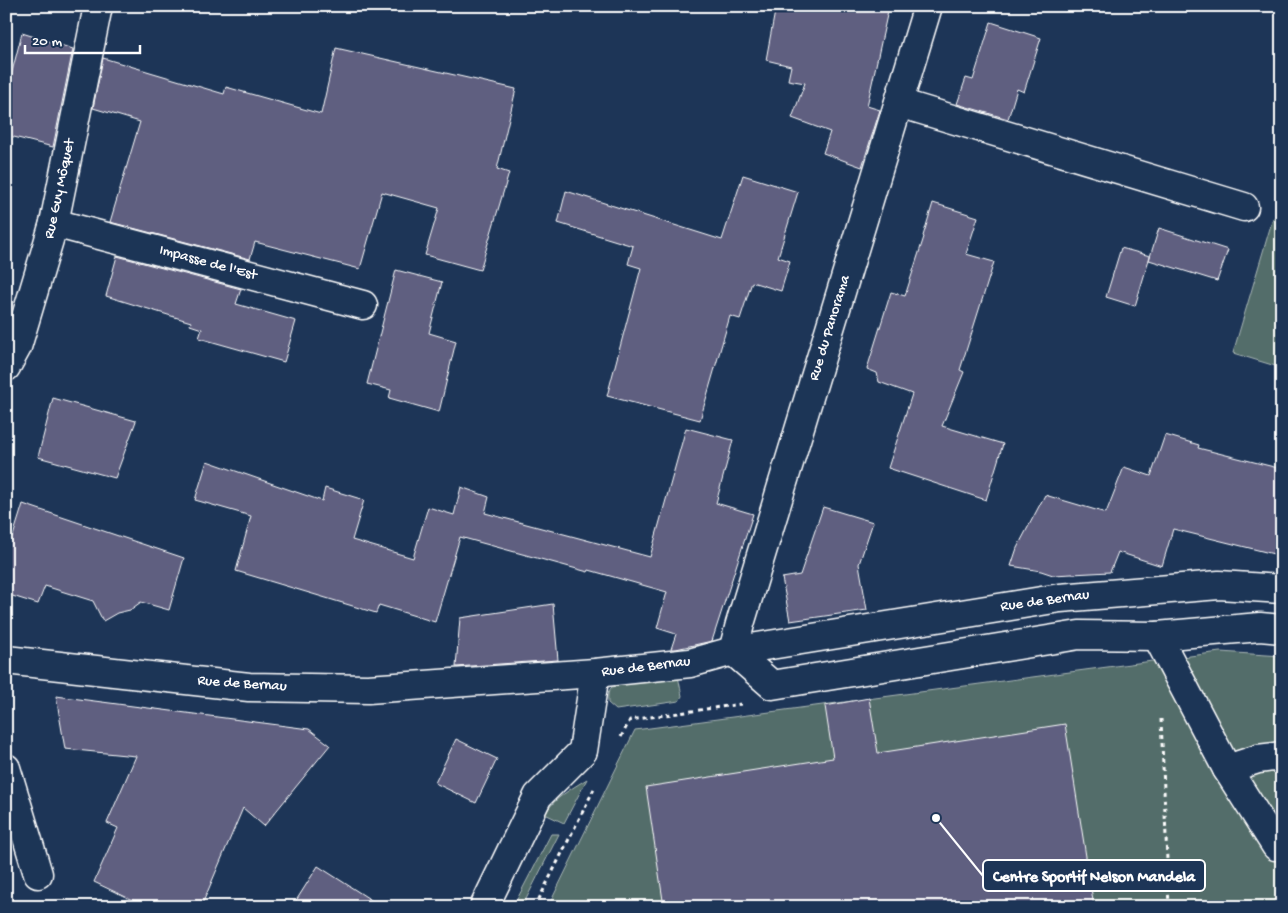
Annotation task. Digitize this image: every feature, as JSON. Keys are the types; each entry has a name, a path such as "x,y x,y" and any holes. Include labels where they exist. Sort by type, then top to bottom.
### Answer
{"street":[{"name":"Rue Guy Môquet","path":"6,367 17,348 54,223 98,6"},
{"name":"Rue du Panorama","path":"733,651 742,614 928,6"},
{"path":"899,103 1244,207"},
{"name":"Impasse de l'Est","path":"54,223 363,305"},
{"name":"Rue de Bernau","path":"6,660 249,687 368,688 594,673 690,663 733,651 1060,598 1219,585 1282,589"},
{"path":"733,651 772,685 1079,635 1157,636 1260,628 1282,629"},
{"path":"1157,636 1226,769 1276,846 1282,845"},
{"path":"484,907 538,796 583,751 594,673"},
{"path":"1226,769 1258,759 1282,756"},
{"path":"6,768 38,874"}],"path":[{"path":"617,746 630,720 754,702 772,685"},
{"path":"1160,714 1169,907"},
{"path":"535,907 595,788"}],"green space":[{"path":"1273,218 1282,220 1282,368 1233,353"},
{"path":"1220,652 1282,656 1282,907 548,907 635,730"},
{"path":"678,676 682,696 679,701 616,710 608,703 609,691 615,685 632,681"},
{"path":"587,779 564,823 545,814 558,799"},
{"path":"551,834 559,834 522,907 513,907"}],"building":[{"path":"776,6 889,6 867,106 880,110 862,167 823,153 830,132 792,118 805,83 788,80 791,66 766,60"},
{"path":"991,22 1041,38 1024,92 1017,89 1008,119 957,104 966,78 973,80"},
{"path":"22,33 73,49 53,147 6,135 6,95"},
{"path":"336,48 516,89 497,169 509,173 480,270 425,255 439,208 382,192 360,269 255,242 250,259 110,222 140,122 93,108 103,58 224,94 226,87 321,114"},
{"path":"743,175 798,192 778,257 790,261 781,291 752,282 740,319 730,316 700,420 607,396 641,268 628,264 633,246 558,223 566,191 722,240"},
{"path":"933,203 978,217 966,254 994,262 960,370 964,372 942,426 1003,444 986,500 888,468 912,394 879,382 877,373 867,369 891,292 905,296"},
{"path":"1159,228 1228,250 1217,281 1149,260"},
{"path":"1121,248 1150,256 1135,306 1106,297"},
{"path":"117,256 241,289 236,304 296,321 284,362 199,338 202,329 190,325 191,322 106,296"},
{"path":"396,270 442,282 429,333 456,341 439,412 389,398 391,390 367,384"},
{"path":"53,398 136,421 115,478 38,457"},
{"path":"686,428 733,440 716,503 753,514 712,641 676,649 671,649 676,634 657,628 667,592 460,537 435,622 379,605 376,613 236,571 251,516 195,500 207,461 322,501 325,488 364,500 352,540 413,558 428,507 454,515 461,487 489,497 485,513 650,557"},
{"path":"1165,435 1199,445 1198,448 1282,469 1282,556 1173,529 1162,566 1118,552 1110,572 1053,575 1011,566 1017,548 1045,495 1106,513 1124,467 1151,476"},
{"path":"23,504 184,558 169,610 141,602 130,610 117,613 103,621 93,601 45,586 38,604 6,594 6,535 13,536"},
{"path":"823,507 873,522 859,564 867,610 790,621 782,578 800,575"},
{"path":"553,604 558,660 456,667 460,618"},
{"path":"56,696 309,729 330,745 264,826 243,808 201,907 147,907 94,882 118,828 107,823 136,756 65,749"},
{"path":"869,698 878,753 1065,724 1094,907 664,907 646,787 833,758 825,706"},
{"path":"456,739 497,759 476,803 435,783"},
{"path":"318,866 382,907 292,907"}],"place":[{"name":"Centre Sportif Nelson Mandela","path":"936,818"}]}
